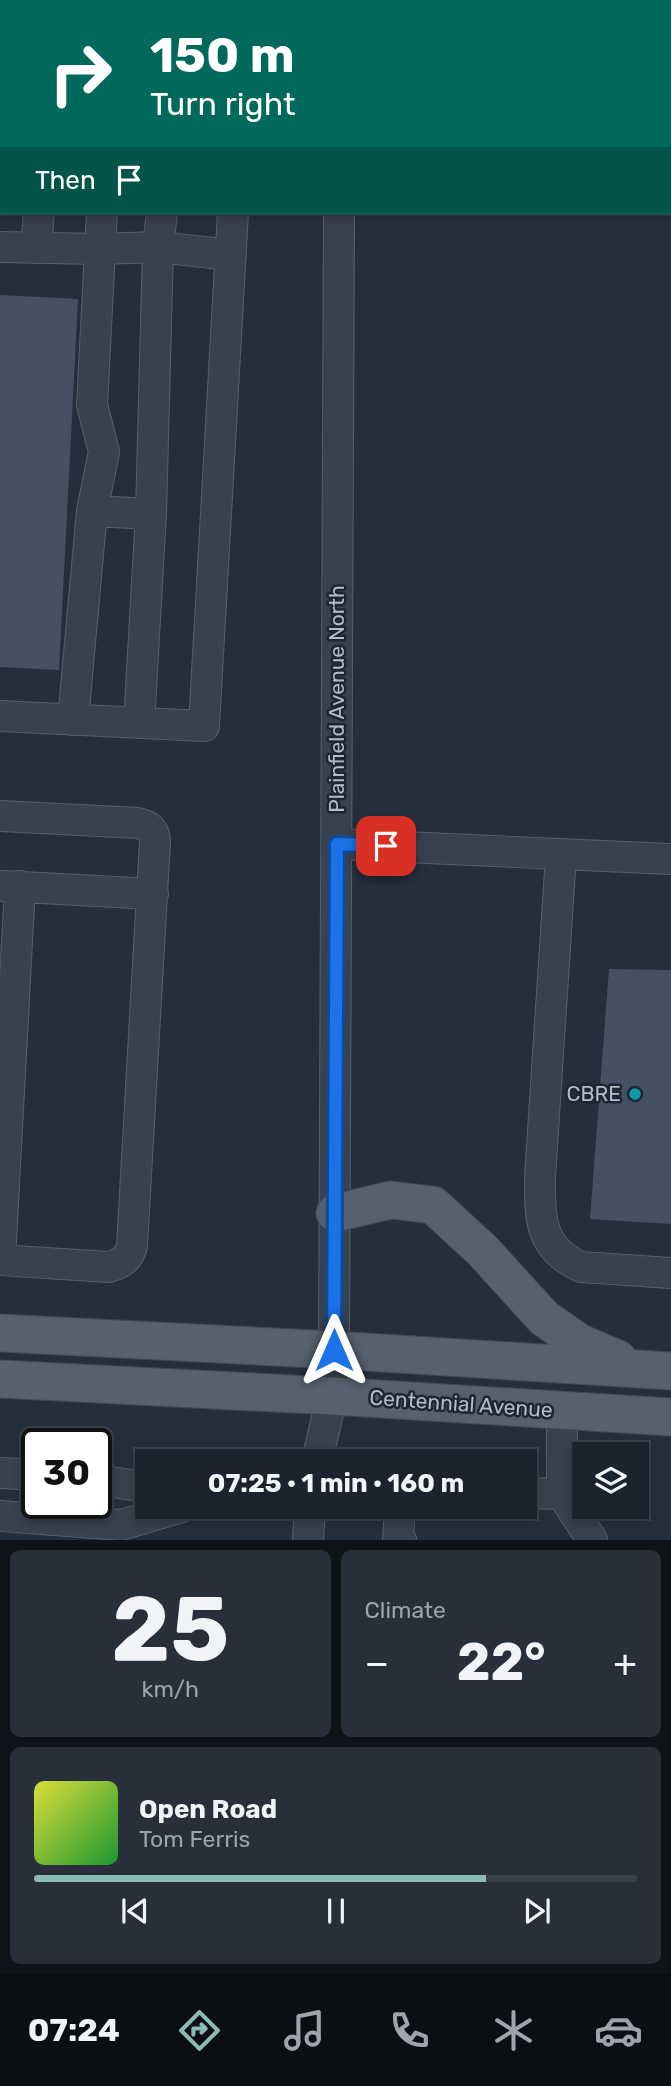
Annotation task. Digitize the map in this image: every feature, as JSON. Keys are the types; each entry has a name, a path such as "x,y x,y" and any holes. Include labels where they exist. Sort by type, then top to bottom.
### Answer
{"main road":[{"path":"335,1213 391,1200 433,1205 483,1251 544,1318 580,1343 656,1370"},
{"path":"0,1333 656,1370"},
{"name":"Centennial Avenue","path":"0,1379 671,1417"}],"street":[{"path":"36,248 39,214"},
{"path":"73,720 92,511 103,452 92,405 102,214"},
{"path":"139,723 151,514 158,247 162,214"},
{"path":"0,716 204,726 233,214"},
{"name":"Plainfield Avenue North","path":"320,1449 332,1396 334,1350 340,214"},
{"path":"0,247 158,247 231,254"},
{"path":"92,511 151,514"},
{"path":"0,816 138,823 147,825 154,832 155,841 152,894 132,1246 129,1256 120,1264 108,1267 0,1260 10,886 152,894"},
{"path":"337,844 671,859"},
{"path":"561,855 540,1177 540,1215 550,1244 568,1261 581,1267 671,1273"},
{"path":"562,1410 562,1494 592,1540"},
{"path":"0,1474 21,1475"},
{"path":"112,1482 135,1485"},
{"path":"537,1493 562,1494"},
{"path":"0,1516 121,1525 141,1519"},
{"path":"308,1540 309,1519"},
{"path":"399,1519 398,1540 401,1540"}],"building":[{"path":"0,295 78,299 59,670 0,667"},
{"name":"CBRE","path":"609,969 671,970 671,1224 590,1219"}],"place":[{"name":"CBRE","path":"635,1094"}],"route":[{"path":"334,1350 337,844 386,846"}]}
